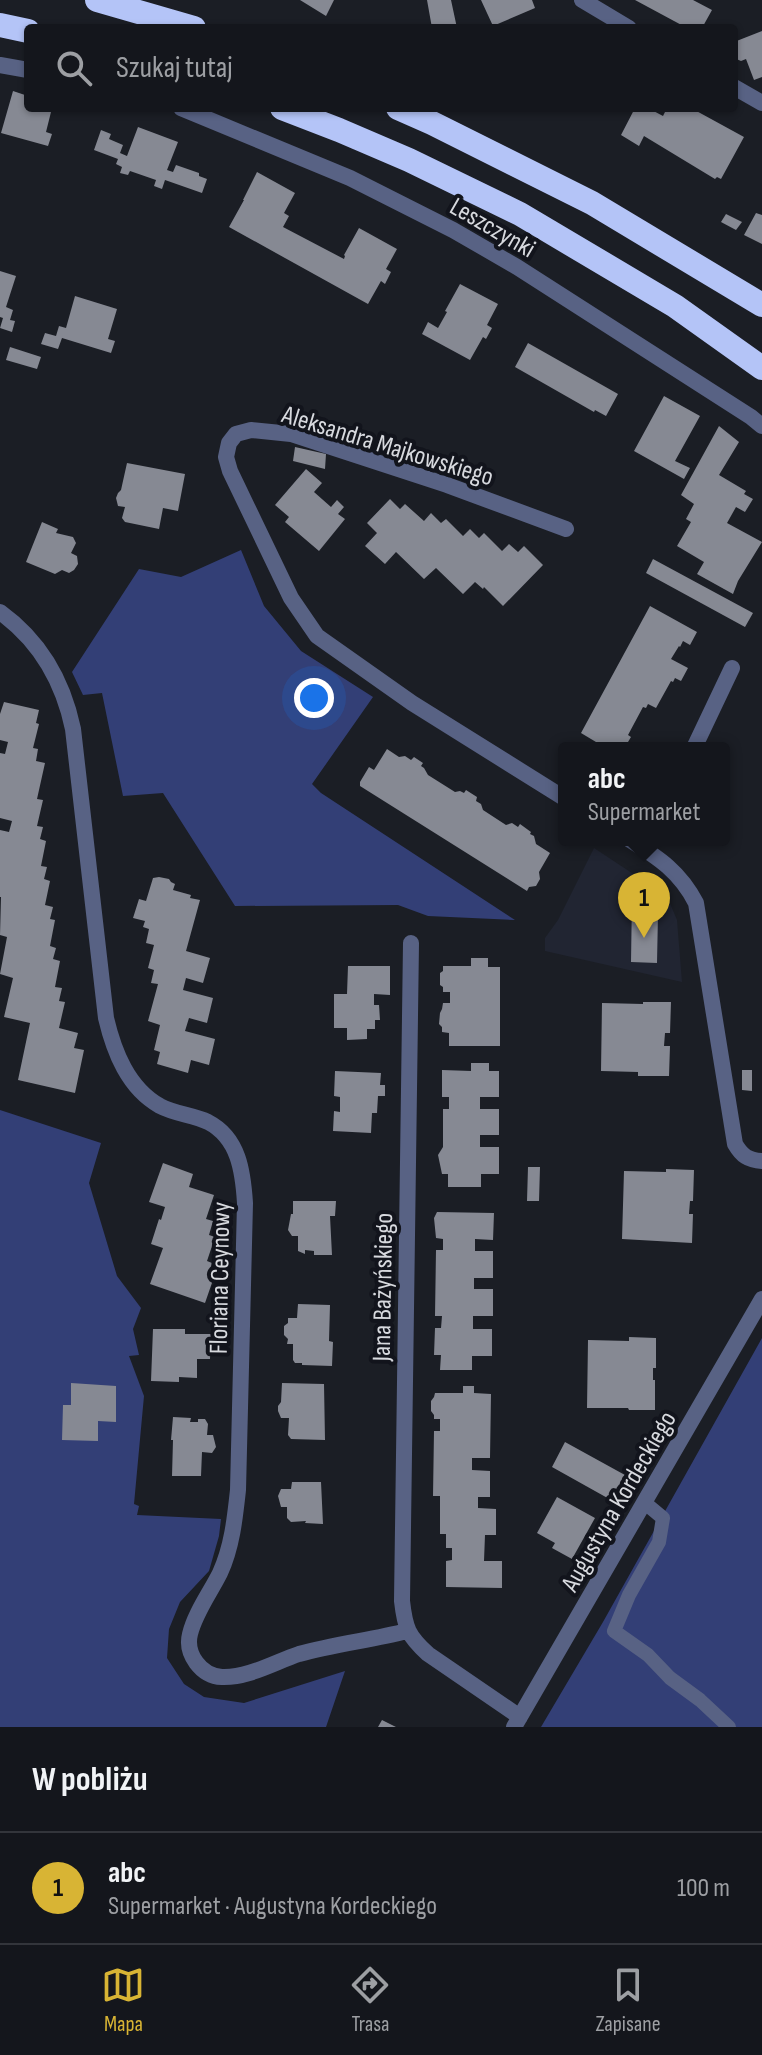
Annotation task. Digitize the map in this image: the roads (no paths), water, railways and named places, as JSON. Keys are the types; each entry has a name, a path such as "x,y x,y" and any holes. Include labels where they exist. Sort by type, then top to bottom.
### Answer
{"highway":[{"path":"97,0 180,24"},
{"path":"0,25 24,30"},
{"path":"292,112 395,154 520,214 675,306 762,368"},
{"path":"407,112 592,203 759,303"}],"street":[{"path":"582,0 622,24"},
{"path":"0,65 24,69"},
{"path":"738,89 762,103"},
{"name":"Leszczynki","path":"191,112 350,178 453,230 529,275 762,426"},
{"name":"Aleksandra Majkowskiego","path":"558,794 412,703 317,636 291,598 230,471 226,457 229,443 236,434 251,430 291,434 447,485 566,529"},
{"name":"Floriana Ceynowy","path":"0,612 22,629 43,655 57,677 67,702 73,729 111,1042 130,1079 160,1106 208,1122 229,1139 244,1177 238,1490 229,1549 193,1625 189,1638 191,1653 197,1665 210,1674 234,1676 300,1654 407,1631"},
{"path":"697,742 732,668"},
{"path":"649,846 687,885 696,903 735,1144 742,1155 762,1161"},
{"name":"Jana Bażyńskiego","path":"407,1631 402,1601 411,943"},
{"name":"Augustyna Kordeckiego","path":"517,1722 762,1299"},
{"path":"407,1631 428,1654 517,1722"}],"lane":[{"path":"645,1503 663,1518 659,1542 629,1595 614,1631 648,1655 670,1678 729,1727"}],"place":[{"name":"abc","path":"644,938"}]}
